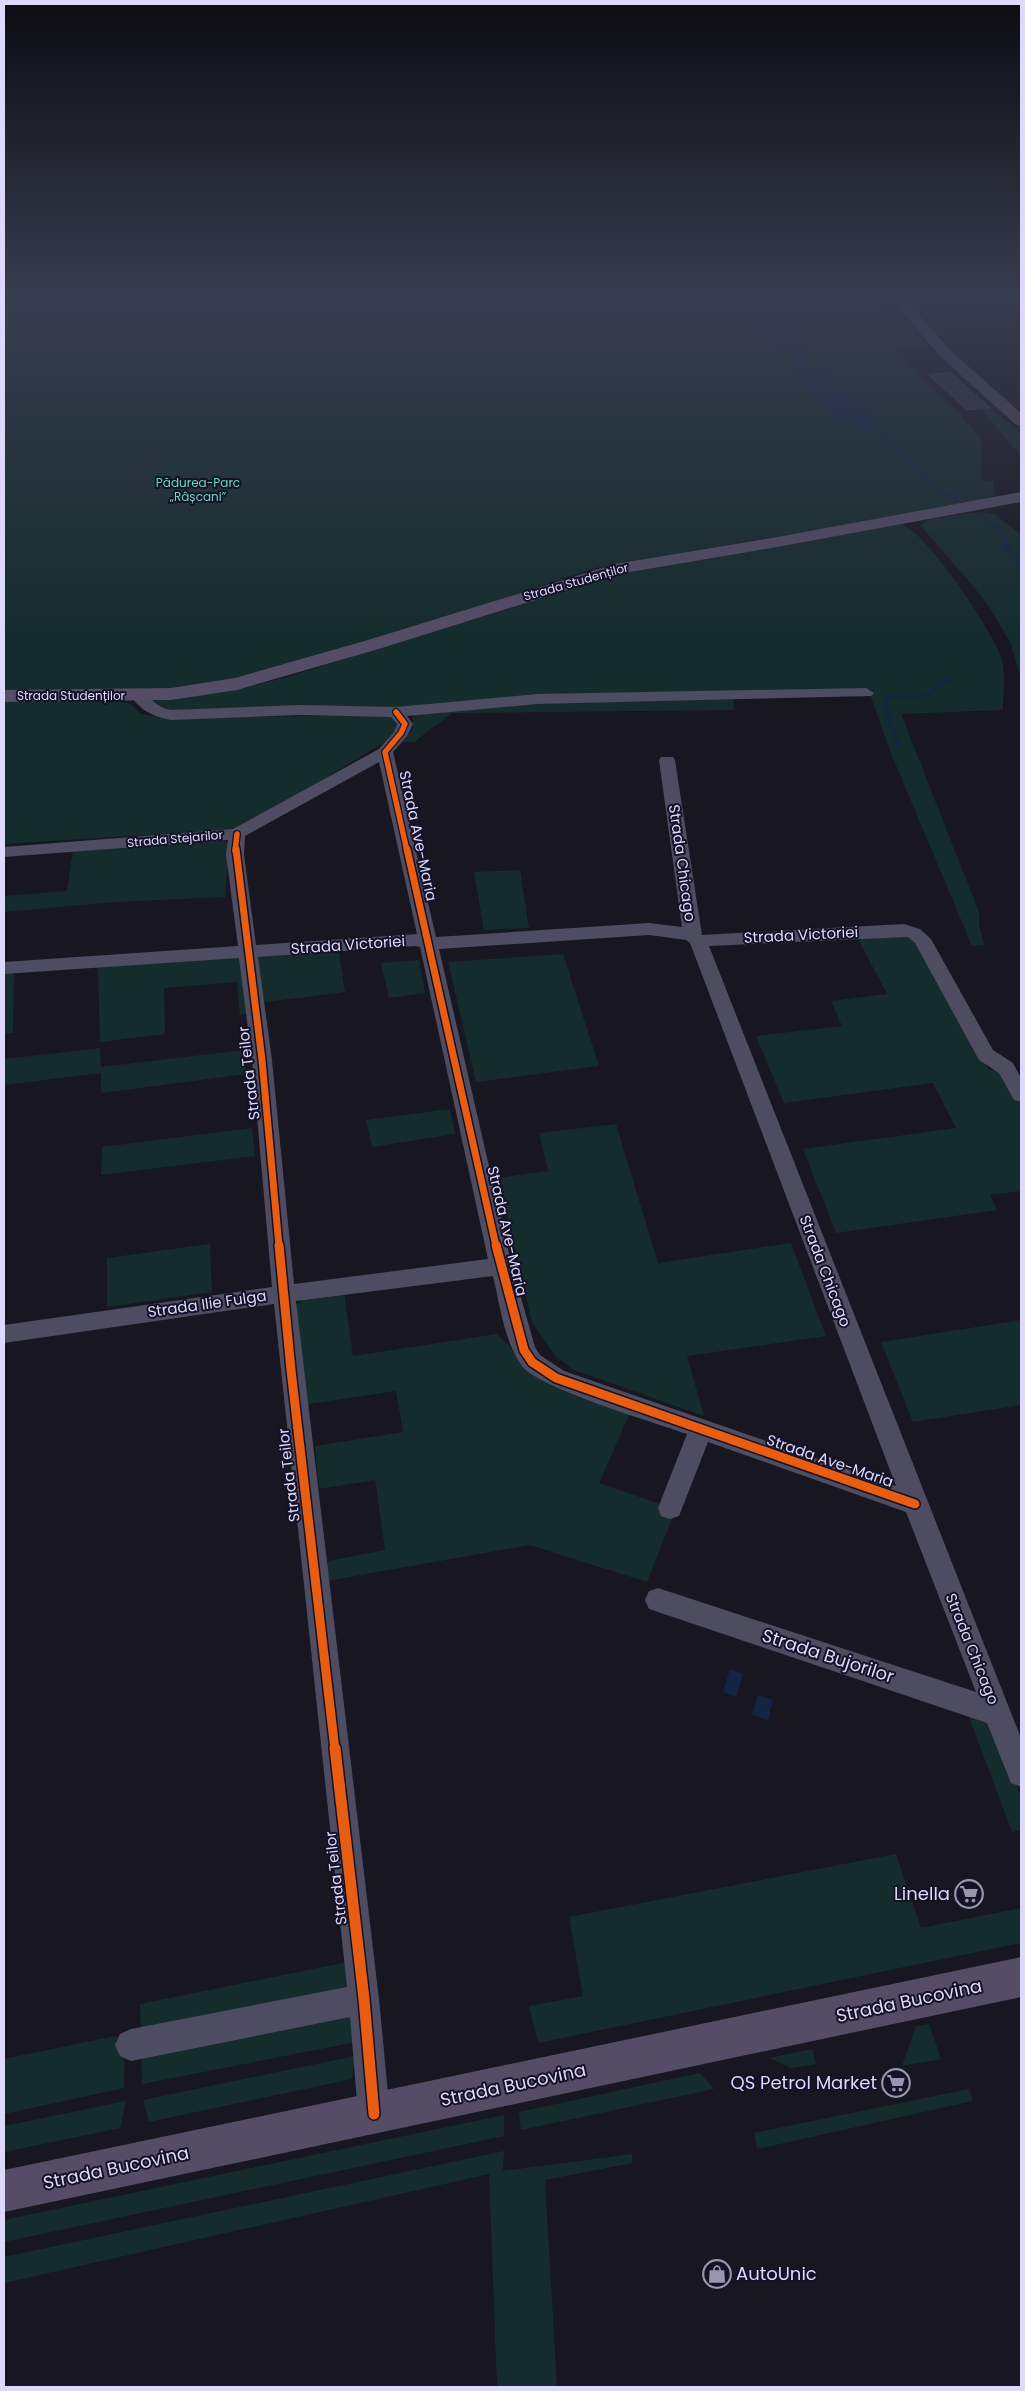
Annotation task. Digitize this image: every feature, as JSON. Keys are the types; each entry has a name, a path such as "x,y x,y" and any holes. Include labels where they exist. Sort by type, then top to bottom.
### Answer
{"main road":[{"path":"1006,408 1021,421"},
{"name":"Strada Studenților","path":"4,696 138,695 201,690 277,674 615,568 777,542 1021,497"},
{"name":"Strada Bucovina","path":"4,2191 1021,1977"}],"street":[{"name":"Strada Studenților","path":"138,695 146,706 156,712 171,715 300,710 396,712 546,698 866,693"},
{"path":"385,752 401,733 405,724 396,712"},
{"name":"Strada Stejarilor","path":"4,852 237,834 385,752"},
{"name":"Strada Ave-Maria","path":"385,752 500,1266 519,1340 532,1362 544,1372 701,1430 915,1504"},
{"name":"Strada Chicago","path":"667,760 695,938 1021,1773"},
{"name":"Strada Teilor","path":"237,834 235,855 262,1060 283,1294 364,1999 374,2114"},
{"name":"Strada Victoriei","path":"4,968 247,953 415,940 443,944 649,929 668,930 695,938 904,930 914,933 922,939 986,1055 1006,1068 1021,1095"},
{"name":"Strada Ilie Fulga","path":"4,1334 283,1294 500,1266"},
{"path":"670,1508 701,1430"},
{"path":"872,1490 888,1488 896,1481 901,1468"},
{"name":"Strada Bujorilor","path":"658,1600 998,1713"},
{"path":"131,2045 364,1999"}],"green space":[{"name":"Pădurea-Parc „Râșcani”","path":"4,408 834,408 862,431 884,428 864,408 953,408 981,439 981,480 993,481 995,499 595,568 276,670 203,685 143,691 4,690"},
{"path":"991,408 1021,434 1021,456 981,409"},
{"path":"978,512 995,514 1021,535 1021,679 1011,644 991,610 974,587 921,526 930,519"},
{"path":"900,524 911,530 941,562 987,629 1002,660 1004,679 1003,710 901,714 979,912 979,924 984,945 972,946 890,751 869,692 393,708 176,712 162,709 154,701 240,689 287,677 604,576"},
{"path":"733,699 734,710 452,713 414,742 402,742 413,729 413,716 417,713 564,700"},
{"path":"4,700 117,700 131,704 141,714 165,718 375,715 391,717 396,723 395,731 385,742 249,824 228,830 4,844"},
{"path":"221,840 229,843 225,897 115,902 4,912 4,896 67,891 73,850"},
{"path":"520,870 529,928 484,930 474,872"},
{"path":"857,937 913,937 925,950 989,1070 1000,1069 1006,1074 1021,1102 1021,1191 990,1195 997,1210 836,1233 803,1149 956,1128 933,1083 784,1103 756,1036 842,1026 831,1001 887,994"},
{"path":"333,951 339,954 345,992 258,1003 255,959 259,957"},
{"path":"563,954 599,1066 476,1082 448,962"},
{"path":"239,958 242,963 247,1014 240,1015 237,982 164,988 165,1034 100,1042 98,966"},
{"path":"419,960 425,993 389,998 381,963"},
{"path":"14,969 13,1033 4,1034 4,970"},
{"path":"100,1048 101,1067 243,1050 246,1074 101,1093 101,1073 4,1085 4,1059"},
{"path":"450,1109 455,1134 372,1147 366,1120"},
{"path":"616,1124 658,1263 791,1243 826,1336 687,1356 704,1416 574,1370 555,1356 532,1322 498,1178 548,1171 539,1133"},
{"path":"252,1128 255,1156 101,1175 102,1147"},
{"path":"210,1244 212,1292 107,1307 107,1258"},
{"path":"344,1292 353,1356 497,1334 518,1355 630,1413 599,1483 660,1504 673,1516 647,1582 530,1545 321,1582 328,1561 385,1550 375,1480 319,1489 315,1446 403,1432 396,1391 302,1405 296,1305 307,1297"},
{"path":"1021,1320 1021,1405 913,1422 881,1342"},
{"path":"967,1712 991,1721 1021,1797 1021,1830 1012,1832"},
{"path":"896,1854 921,1928 1021,1908 1021,1943 538,2043 529,2006 583,1996 569,1917"},
{"path":"348,1962 351,1994 141,2036 140,2004"},
{"path":"350,2011 356,2042 142,2084 141,2052"},
{"path":"929,2024 941,2059 902,2066 916,2026"},
{"path":"115,2036 125,2040 124,2088 4,2114 4,2059"},
{"path":"812,2049 816,2064 791,2068 769,2058"},
{"path":"355,2056 352,2079 149,2122 143,2100"},
{"path":"700,2073 714,2089 521,2130 519,2112"},
{"path":"969,2089 973,2101 757,2149 754,2133"},
{"path":"126,2101 120,2128 4,2152 4,2126"},
{"path":"504,2115 504,2136 4,2242 4,2220"},
{"path":"504,2151 503,2171 632,2154 632,2163 545,2180 557,2387 497,2387 489,2174 4,2283 4,2257"}],"water":[{"path":"824,408 864,408 884,428 862,431"},
{"path":"730,1669 743,1674 736,1697 723,1692"},
{"path":"758,1695 773,1700 768,1720 752,1715"}],"building":[{"path":"964,408 990,408 967,410"}],"waterway":[{"path":"880,436 892,449 916,464 936,489 958,498"},
{"path":"980,514 998,527 1006,540"},
{"path":"1005,539 1009,545 1005,546 1021,565"},
{"path":"898,746 884,704 887,697 925,696 951,678"}],"cycle path":[{"path":"396,712 405,724 401,733 385,752 501,1266 524,1350 532,1362 556,1378 915,1504"},
{"path":"237,834 235,855 262,1060 291,1370 364,1999 374,2114"}],"place":[{"name":"Linella","path":"969,1894"},
{"name":"QS Petrol Market","path":"896,2083"},
{"name":"AutoUnic","path":"717,2274"}]}
